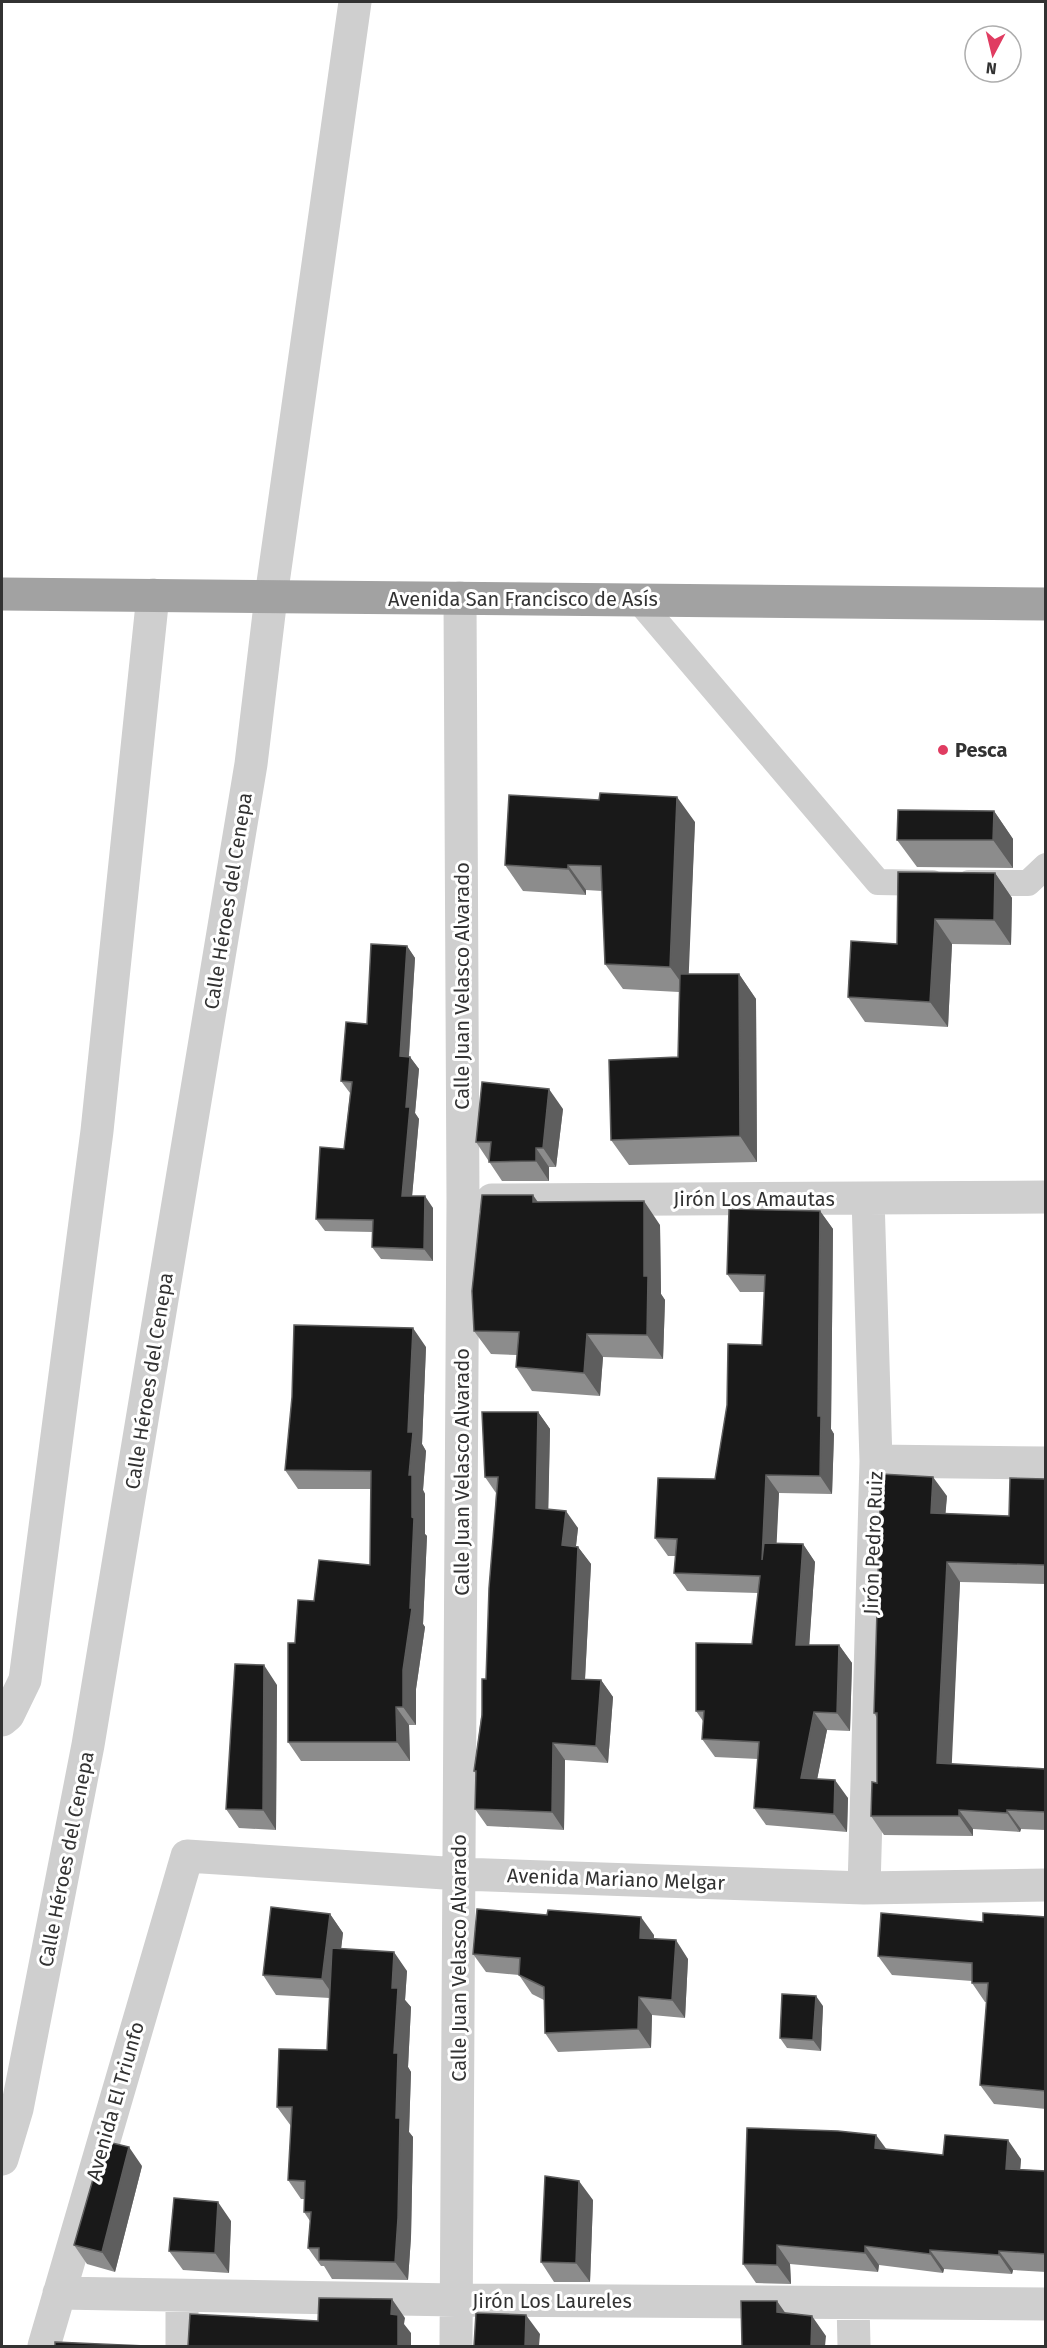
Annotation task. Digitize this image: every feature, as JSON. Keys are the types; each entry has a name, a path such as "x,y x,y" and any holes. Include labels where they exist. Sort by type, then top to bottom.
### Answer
{"highway":[{"name":"Avenida San Francisco de Asís","path":"2,594 1046,604"}],"street":[{"name":"Calle Héroes del Cenepa","path":"2,2159 17,2109 88,1745 251,764 263,597 356,2"},
{"path":"2,1720 8,1714 25,1680 97,1131 161,595"},
{"name":"Calle Juan Velasco Alvarado","path":"456,2346 463,1200 460,598"},
{"name":"Jirón Los Amautas","path":"463,1200 1046,1197"},
{"name":"Jirón Pedro Ruiz","path":"864,1888 876,1461 868,1198"},
{"path":"876,1461 1046,1462"},
{"name":"Avenida Mariano Melgar","path":"187,1856 460,1874 864,1888 1046,1886"},
{"name":"Avenida El Triunfo","path":"45,2346 187,1856"},
{"name":"Jirón Los Laureles","path":"59,2293 456,2300 1046,2304"},
{"path":"182,2296 182,2346"},
{"path":"854,2303 854,2346"}],"lane":[{"path":"638,600 878,882 1028,883 1046,866"}],"building":[{"path":"600,793 677,797 670,967 605,964 601,866 568,865 568,869 505,865 509,795 599,800"},
{"path":"898,810 994,811 993,840 897,840"},
{"path":"898,872 995,873 994,920 935,919 930,1002 848,997 851,941 897,944"},
{"path":"371,944 407,946 400,1056 410,1057 406,1107 410,1107 402,1196 425,1196 424,1249 372,1247 373,1220 316,1219 320,1147 344,1149 352,1082 341,1081 346,1022 367,1024"},
{"path":"680,974 739,974 740,1136 611,1140 609,1060 678,1057"},
{"path":"482,1082 549,1089 543,1148 536,1148 536,1161 489,1162 491,1142 476,1142"},
{"path":"482,1195 533,1195 533,1202 644,1201 644,1276 648,1276 647,1335 587,1334 584,1373 516,1367 519,1332 474,1331 472,1291"},
{"path":"729,1209 820,1211 818,1416 821,1416 820,1476 766,1475 762,1560 764,1543 803,1544 796,1645 839,1645 837,1713 814,1712 801,1778 835,1780 834,1814 754,1808 759,1742 702,1739 704,1711 696,1711 696,1643 752,1644 760,1576 674,1573 677,1539 655,1538 658,1478 715,1479 727,1405 728,1344 762,1345 765,1275 727,1274"},
{"path":"294,1325 413,1328 408,1432 413,1432 409,1475 412,1475 412,1517 414,1518 410,1608 412,1608 403,1670 403,1707 396,1707 397,1742 288,1742 288,1643 295,1643 298,1600 314,1601 319,1560 370,1565 371,1471 285,1470 292,1397"},
{"path":"482,1412 538,1412 536,1508 566,1511 562,1545 578,1547 572,1679 601,1680 596,1746 553,1743 552,1812 475,1809 476,1771 474,1771 482,1715 482,1679 486,1679 489,1588 498,1477 485,1477"},
{"path":"881,1474 933,1477 931,1513 1009,1516 1010,1478 1046,1479 1046,1565 947,1562 937,1763 1046,1769 1046,1812 1007,1810 1007,1813 959,1810 959,1816 871,1816 872,1782 877,1783 877,1713 874,1713"},
{"path":"235,1664 264,1665 263,1810 226,1809"},
{"path":"271,1907 330,1914 322,1979 263,1975"},
{"path":"477,1909 547,1915 548,1910 641,1917 640,1938 676,1940 672,2000 639,1997 638,2029 545,2033 544,1987 519,1975 520,1958 473,1954"},
{"path":"881,1913 983,1922 983,1913 1046,1917 1046,2091 980,2085 988,1983 972,1983 972,1963 878,1956"},
{"path":"332,1948 394,1952 392,1988 398,1988 394,2053 398,2053 396,2118 400,2118 395,2262 319,2260 319,2248 308,2248 311,2212 304,2212 305,2181 288,2180 292,2107 277,2107 279,2049 327,2050"},
{"path":"782,1994 816,1996 813,2040 780,2038"},
{"path":"747,2128 838,2131 876,2135 875,2148 943,2155 945,2135 1008,2140 1006,2169 1046,2171 1046,2254 999,2251 999,2255 930,2250 930,2254 865,2246 865,2253 777,2245 777,2265 743,2264"},
{"path":"104,2141 129,2147 102,2252 74,2245"},
{"path":"545,2176 579,2181 576,2263 541,2262"},
{"path":"174,2198 218,2202 215,2253 169,2251"},
{"path":"319,2298 392,2299 391,2314 398,2315 398,2346 188,2346 190,2314 318,2321"},
{"path":"741,2301 777,2301 777,2312 812,2316 811,2346 742,2346"},
{"path":"476,2313 526,2315 525,2346 474,2346"},
{"path":"55,2342 146,2346 55,2346"}],"place":[{"name":"Pesca","path":"943,750"}]}
